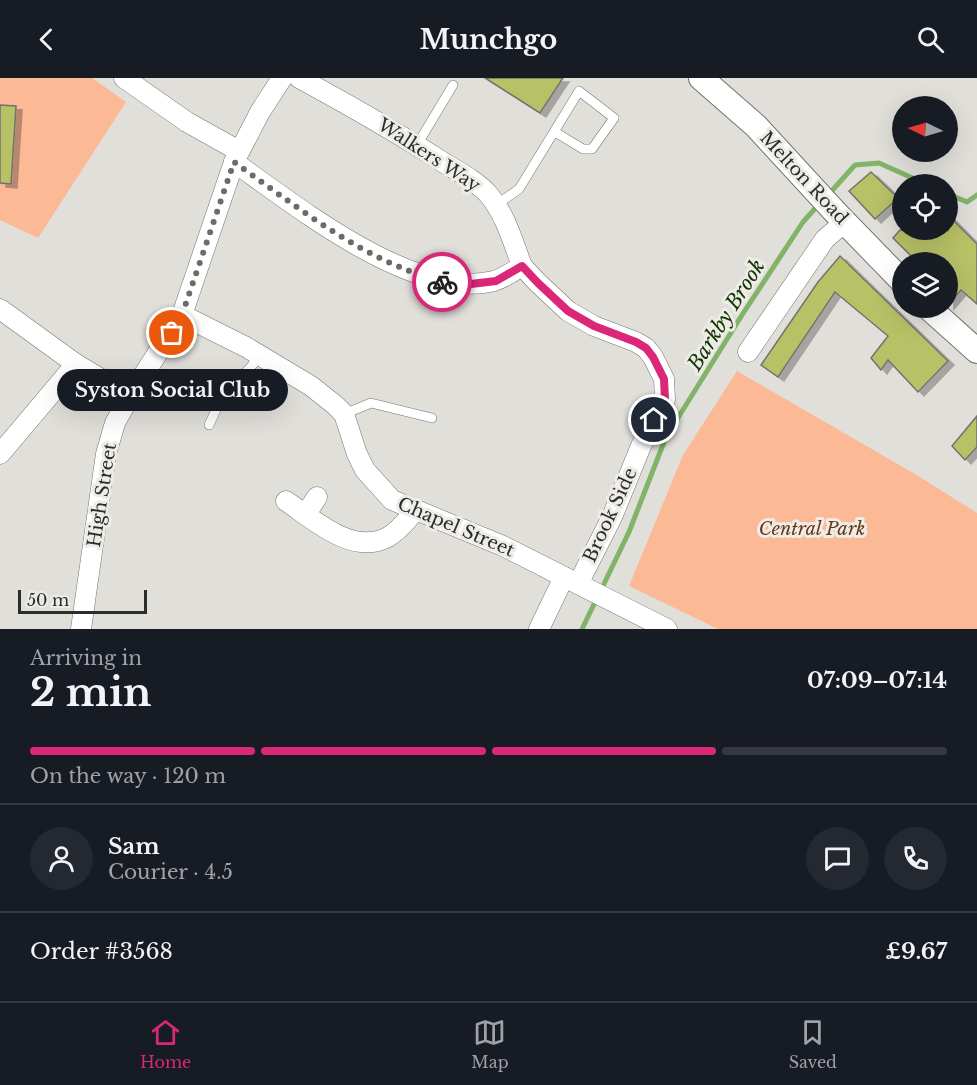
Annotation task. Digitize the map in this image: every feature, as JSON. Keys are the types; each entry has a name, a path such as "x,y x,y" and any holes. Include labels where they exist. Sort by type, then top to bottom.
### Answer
{"street":[{"path":"124,78 187,122 221,142 302,211 370,252 406,270 444,282 471,284 496,281 522,266"},
{"name":"High Street","path":"81,629 106,454 116,423 130,396 182,315 236,156 282,78"},
{"name":"Walkers Way","path":"298,78 387,126 488,193 508,226 522,266"},
{"name":"Melton Road","path":"701,78 756,126 892,271"},
{"path":"748,352 841,218"},
{"name":"Brook Side","path":"522,266 568,311 594,326 646,348 664,379 665,400 641,446 612,517 576,583 539,629"},
{"path":"0,309 76,364 130,396"},
{"path":"182,315 311,386 344,414"},
{"path":"940,318 977,351"},
{"path":"0,454 76,364"},
{"name":"Chapel Street","path":"344,414 357,454 365,470 392,500 503,546 667,629"},
{"path":"306,514 317,497"},
{"path":"286,501 306,514 334,542 372,543 394,533 415,511"}],"lane":[{"path":"417,145 453,85"},
{"path":"496,205 519,189 579,91 614,118 592,149 583,149 555,132"},
{"path":"209,425 226,388 248,370 260,356"},
{"path":"344,414 371,403 432,418"}],"green space":[{"path":"0,78 92,78 126,102 38,238 0,220"},
{"name":"Central Park","path":"737,371 920,477 977,513 977,629 718,629 629,586 683,455"}],"building":[{"path":"485,78 563,78 540,113"},
{"path":"0,105 16,106 11,184 0,183"},
{"path":"871,172 892,192 892,203 875,219 849,191"},
{"path":"958,225 977,244 977,304 961,290 958,293 958,252 907,252 895,240 958,240"},
{"path":"840,256 892,307 892,318 904,318 948,361 918,392 888,360 881,370 871,358 888,336 835,292 778,377 761,365 818,282"},
{"path":"977,416 977,447 965,460 952,446"}],"waterway":[{"name":"Barkby Brook","path":"829,194 855,165 879,163 904,174"},
{"name":"Barkby Brook","path":"958,198 967,202 977,195"},
{"name":"Barkby Brook","path":"601,590 629,532 666,437 803,222 820,203"},
{"name":"Barkby Brook","path":"582,629 597,598"}],"way so far":[{"path":"172,333 182,315 234,162 302,211 370,252 406,270 442,282"}],"place":[{"name":"Syston Social Club","path":"172,333"}],"route":[{"path":"442,282 471,284 496,281 522,266 568,311 594,326 646,348 664,379 665,400 654,420"}]}
